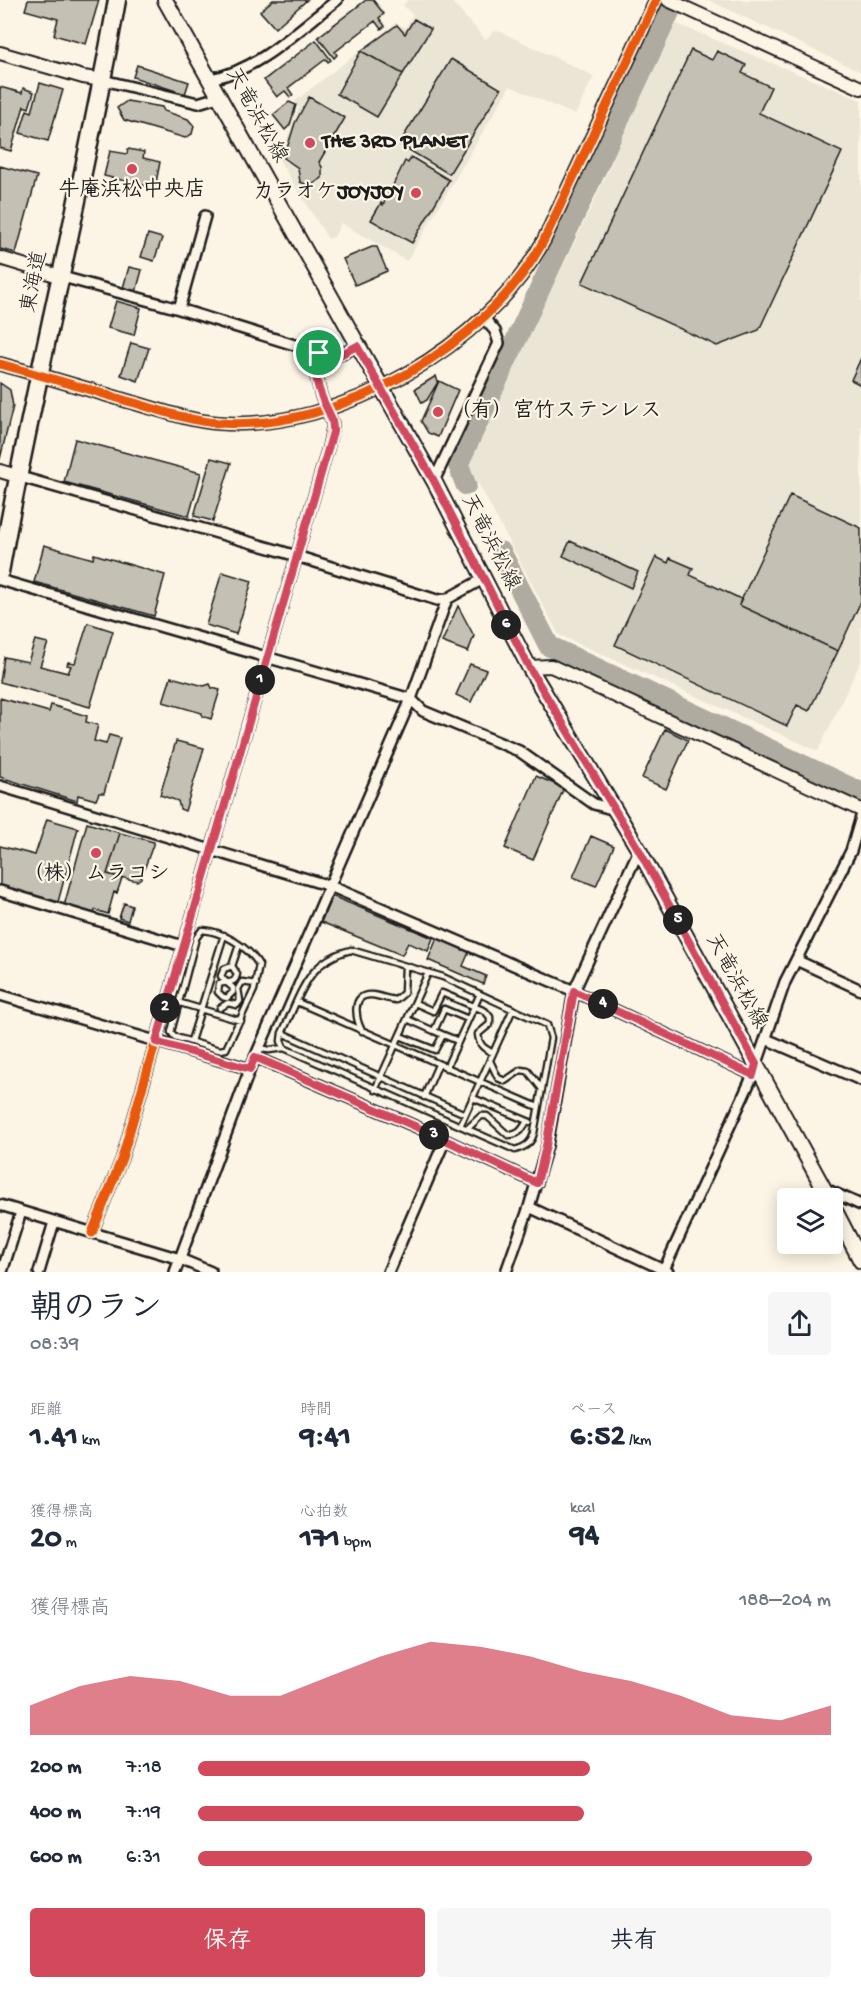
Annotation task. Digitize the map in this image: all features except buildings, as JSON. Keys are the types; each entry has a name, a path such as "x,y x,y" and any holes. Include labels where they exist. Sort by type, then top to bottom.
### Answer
{"highway":[{"name":"東海道","path":"0,572 17,476 41,376 59,276 103,80 117,0"}],"main road":[{"name":"天竜浜松線","path":"165,0 221,96 357,346 434,481 529,667 639,850 754,1070 823,1188"},
{"path":"843,1227 861,1262"}],"street":[{"path":"210,79 231,75 263,56 337,0"},
{"path":"0,364 207,422 263,423 328,410 380,387 448,347 483,317 518,280 536,254 656,0"},
{"path":"668,0 861,88"},
{"path":"0,53 82,77 198,103 221,96"},
{"path":"179,309 205,216"},
{"path":"0,258 179,309 319,353 340,355 357,346"},
{"path":"434,481 499,343 495,331 483,317"},
{"path":"92,1233 122,1158 295,556 333,432 333,424 321,396 315,371 319,353"},
{"path":"0,471 295,556 437,600 447,599 483,579"},
{"path":"0,580 266,659 411,699 423,711 519,751 594,804 615,810"},
{"path":"175,1272 250,1069 411,699 447,599"},
{"path":"529,667 551,666 860,809 851,851 836,885 785,982 754,1070 665,1271 529,1207"},
{"path":"0,786 330,886 754,1070"},
{"path":"506,1272 537,1183 546,1146 574,991 639,850"},
{"path":"0,891 183,946"},
{"path":"796,960 861,990"},
{"path":"0,995 250,1069"},
{"path":"766,1039 861,1080"},
{"path":"257,1052 537,1183"},
{"path":"388,1272 445,1140"},
{"path":"843,1198 861,1204"},
{"path":"0,1205 180,1259 211,1272"},
{"path":"2,1272 21,1212"},
{"path":"39,1272 54,1222"}],"lane":[{"path":"208,930 224,935 238,945 254,956 259,965 256,984 241,1021 226,1049 219,1050 175,1037 171,1032 177,1002 198,932 208,930"},
{"path":"191,1041 224,935"},
{"path":"223,997 227,998 233,992 233,988 221,976 222,972 232,966 238,945"},
{"path":"257,1052 284,1048 515,1150 525,1147 532,1140 551,1038 541,1021 513,1008 428,973 351,950 332,955 314,971 282,1033 281,1041 284,1048"},
{"path":"218,1014 223,997 218,988 219,984 236,979 237,974 232,966"},
{"path":"362,1031 355,1020 356,1005 363,997 372,995 396,1000 404,993 405,966"},
{"path":"375,1090 428,973"},
{"path":"220,1008 228,1003 237,1005 240,1001 238,989 242,982 256,984"},
{"path":"415,1003 433,1011 442,993 474,1006 490,1017 490,1024 478,1034 478,1041 482,1048 493,1053"},
{"path":"446,1068 480,994"},
{"path":"177,1002 241,1021"},
{"path":"297,1002 538,1107"},
{"path":"460,1126 513,1008"},
{"path":"434,1031 444,1009 468,1019"},
{"path":"407,1019 458,1041"},
{"path":"282,1033 465,1114"},
{"path":"400,1036 435,1050 443,1035"},
{"path":"490,1061 498,1078 505,1081 521,1070 528,1071 542,1089"},
{"path":"424,1097 438,1065"},
{"path":"473,1098 535,1125"},
{"path":"467,1130 481,1116 487,1116 494,1119 508,1135 515,1135 522,1130 527,1121"}],"shaded area":[{"path":"408,0 450,0 485,39 495,31 501,32 594,76 575,115 510,86 407,261 341,223 334,237 328,239 279,160 299,107 295,101 396,23 405,28 413,15 403,5"},
{"path":"708,0 861,0 861,72"},
{"path":"675,23 861,100 861,661 818,751 559,635 467,462 591,208"}],"waterway":[{"path":"466,485 458,464 675,0"},
{"path":"501,552 549,646 860,792"}],"cycle path":[{"path":"0,364 175,415 219,423 265,422 313,413 360,397 406,375 448,347 486,315 519,279 544,240 656,0"},
{"path":"92,1233 122,1158 328,448 333,424 321,396 315,371 319,353"}],"place":[{"name":"THE 3RD PLANET","path":"310,143"},
{"name":"牛庵浜松中央店","path":"132,169"},
{"name":"カラオケJOYJOY","path":"416,193"},
{"name":"（有）宮竹ステンレス","path":"438,412"},
{"name":"（株）ムラコシ","path":"96,853"}],"route":[{"path":"357,346 434,481 529,667 639,850 756,1064 753,1075 574,991 546,1146 537,1183 426,1131 255,1057 250,1069 156,1042 236,757 333,432 332,417 321,396 315,371 319,353 330,356 340,355 357,346"}]}
